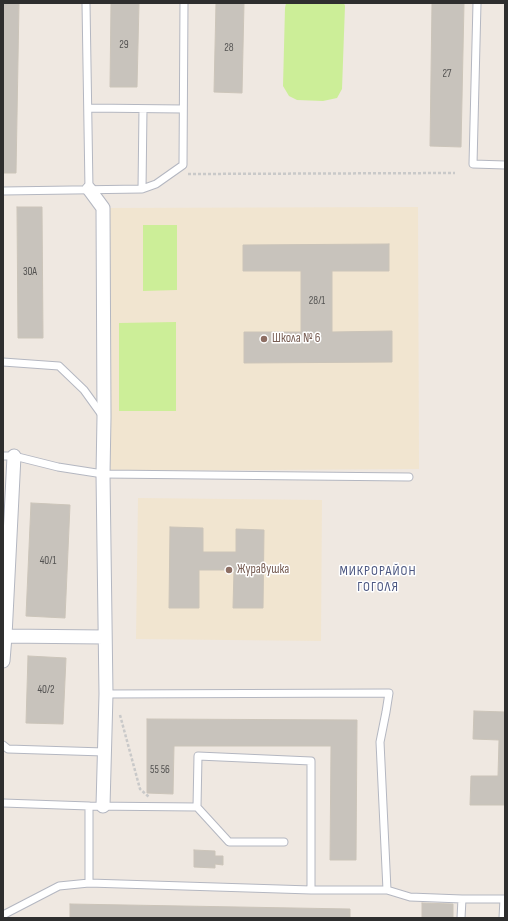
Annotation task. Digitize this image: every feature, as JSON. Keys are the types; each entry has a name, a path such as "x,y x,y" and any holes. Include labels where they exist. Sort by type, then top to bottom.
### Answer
{"street":[{"path":"89,189 103,208 103,474 106,694 103,806"},
{"path":"3,661 9,456"},
{"path":"4,636 105,638"}],"lane":[{"path":"86,3 89,189"},
{"path":"3,191 142,189 156,184 183,165 184,3"},
{"path":"477,3 473,164 505,165"},
{"path":"88,108 183,109"},
{"path":"142,189 143,109"},
{"path":"3,362 59,366 84,390 104,417"},
{"path":"9,456 103,474 408,477"},
{"path":"106,694 389,693 380,742 387,890"},
{"path":"3,745 8,749 104,752"},
{"path":"284,842 229,842 197,807 198,756 311,760 311,890"},
{"path":"3,803 89,806 197,807"},
{"path":"89,806 89,883"},
{"path":"3,915 59,886 89,883 311,890 387,890 410,897 504,899 503,918"},
{"path":"461,918 462,899"}],"path":[{"path":"169,174 455,173"},
{"path":"106,694 117,703 140,789 162,807"}],"shaded area":[{"name":"Школа № 6","path":"418,207 419,469 110,471 109,208"},
{"name":"Журавушка","path":"138,498 322,500 321,641 136,639"}],"green space":[{"path":"286,3 344,3 342,89 337,98 323,101 297,100 289,96 283,86"},
{"path":"143,225 177,225 177,290 143,291"},
{"path":"176,322 176,411 119,411 119,323"}],"building":[{"path":"3,3 19,3 16,173 3,173"},
{"path":"111,3 139,3 137,87 110,87"},
{"path":"216,3 244,3 242,93 214,92"},
{"path":"432,3 464,3 461,147 430,146"},
{"path":"17,207 42,207 43,338 18,338"},
{"path":"389,244 389,271 332,271 332,332 392,331 392,362 244,363 244,332 301,332 301,271 243,271 243,245"},
{"path":"31,503 70,505 65,618 26,616"},
{"path":"170,527 203,528 203,552 236,552 236,529 264,530 263,608 233,608 234,570 199,570 199,608 169,608"},
{"path":"28,656 66,658 63,724 26,723"},
{"path":"474,711 505,712 505,805 470,805 471,776 498,776 499,740 473,739"},
{"path":"147,719 357,720 356,860 330,860 331,746 174,746 173,794 147,793"},
{"path":"194,850 215,851 215,856 223,856 223,865 215,864 215,868 194,867"},
{"path":"422,903 453,904 453,918 422,918"},
{"path":"70,904 350,909 350,918 70,918"}],"place":[{"name":"Школа № 6","path":"264,339"},
{"name":"Журавушка","path":"229,570"}],"district":[{"name":"МИКРОРАЙОН ГОГОЛЯ","path":"378,580"}]}
